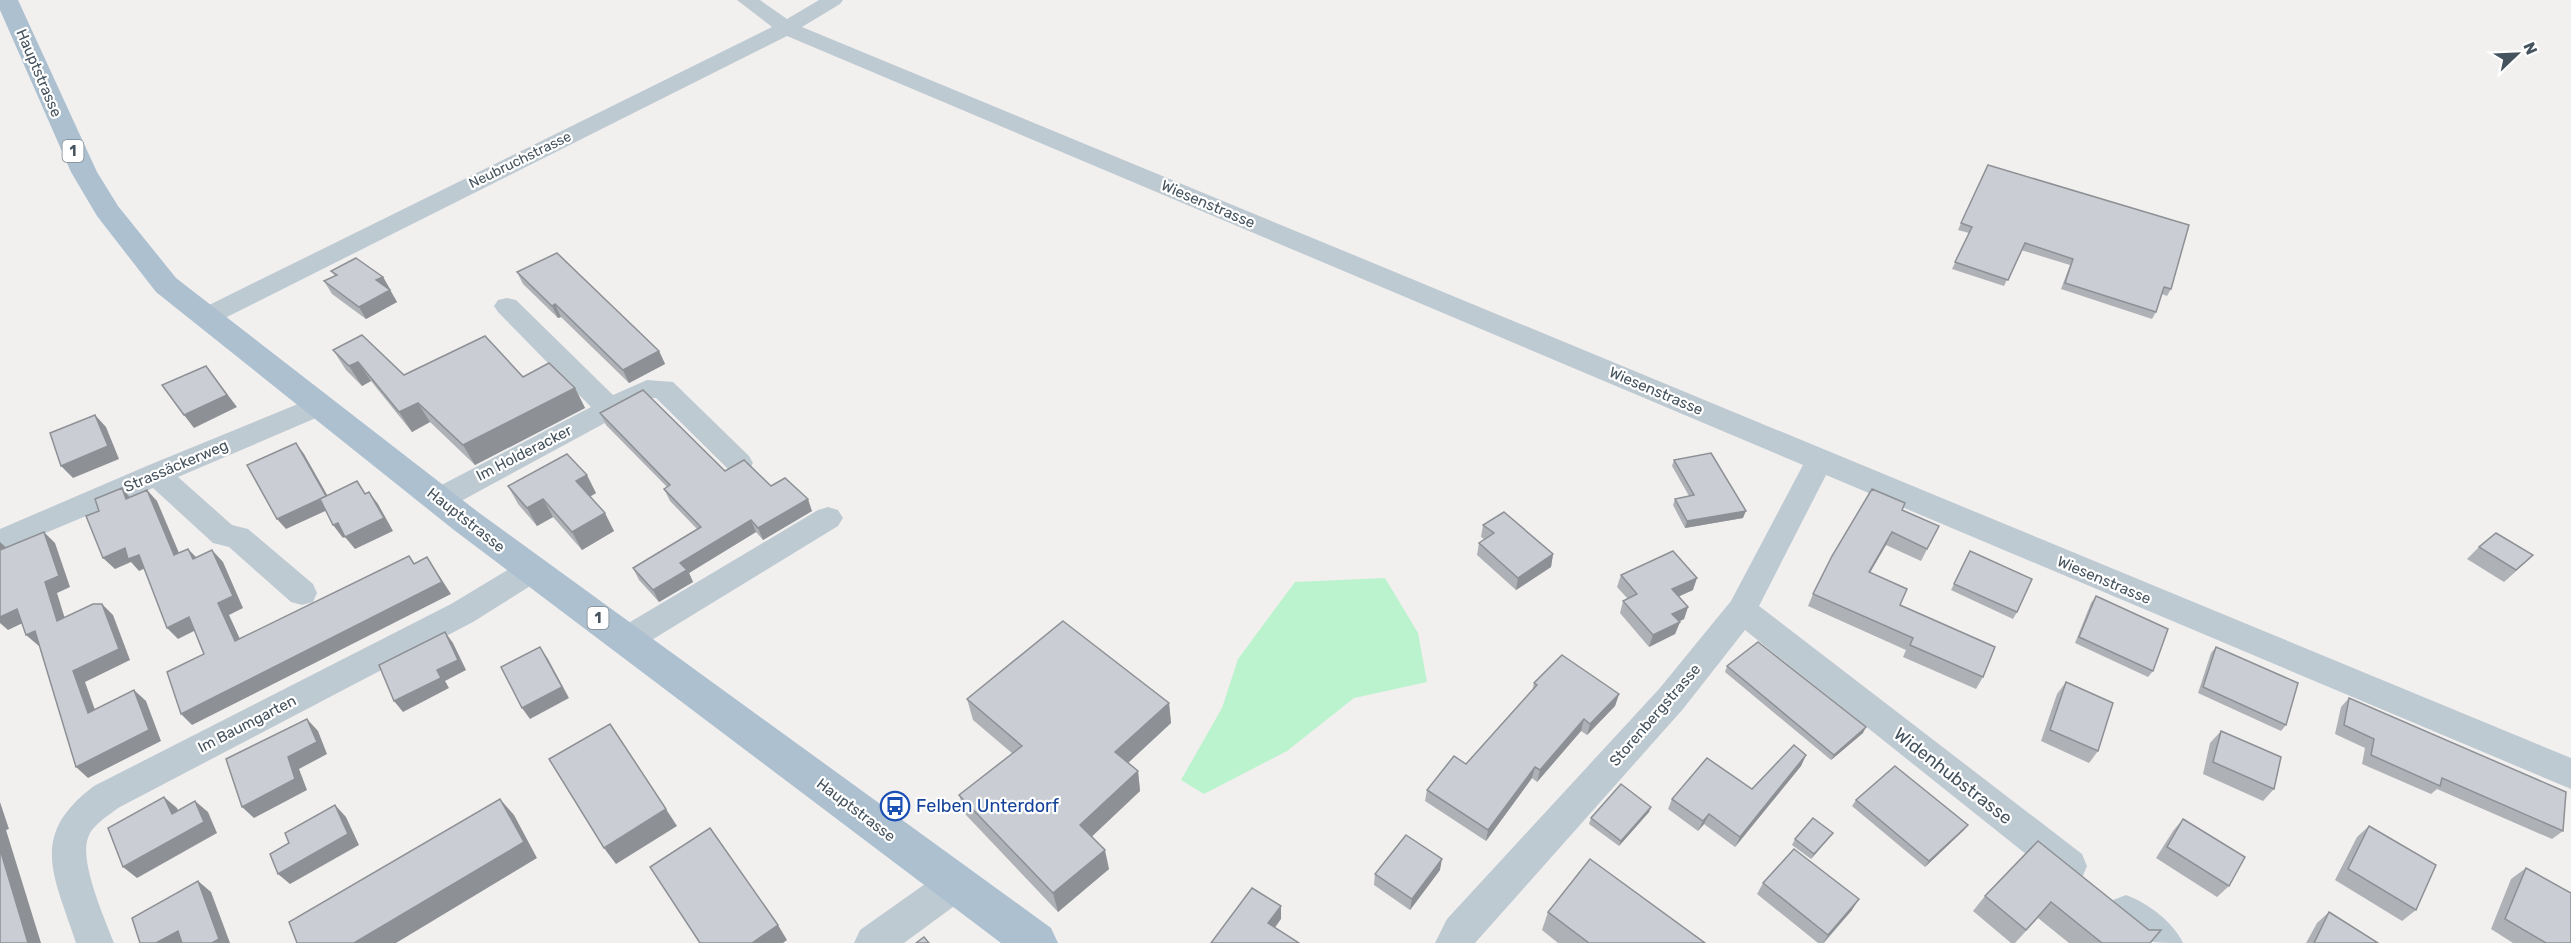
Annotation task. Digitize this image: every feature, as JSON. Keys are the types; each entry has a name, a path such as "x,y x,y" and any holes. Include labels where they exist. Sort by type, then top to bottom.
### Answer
{"main road":[{"name":"Hauptstrasse","path":"7,0 70,146 107,210 166,285 532,570 1036,943"}],"street":[{"name":"Wiesenstrasse","path":"747,0 786,28 1609,370 1819,461 2571,774"},
{"name":"Neubruchstrasse","path":"206,317 786,28 832,0"},
{"path":"507,306 610,409"},
{"name":"Im Holderacker","path":"440,499 647,389 663,389 740,463"},
{"name":"Strassäckerweg","path":"0,541 320,405"},
{"name":"Storenbergstrasse","path":"1454,943 1460,932 1671,699 1742,610 1819,461"},
{"path":"159,472 164,481 224,535 237,537 302,593"},
{"path":"626,640 828,518"},
{"name":"Im Baumgarten","path":"95,943 68,860 67,846 71,832 90,809 106,797 462,613 532,570"},
{"name":"Widenhubstrasse","path":"1742,610 2164,943"},
{"path":"873,943 956,884"}],"green space":[{"path":"1385,578 1418,633 1427,682 1354,698 1287,751 1204,794 1181,780 1222,708 1238,659 1295,582"}],"building":[{"path":"1988,165 2189,225 2171,289 2164,287 2156,312 2065,283 2073,259 2025,243 2008,280 1955,262 1972,227 1961,223"},
{"path":"557,253 659,351 623,370 555,304 552,306 517,272"},
{"path":"356,258 383,277 376,280 390,290 359,307 324,281 337,275 331,271"},
{"path":"362,335 404,375 485,336 523,377 549,363 575,388 463,445 418,403 399,412 358,362 349,366 333,350"},
{"path":"206,366 227,395 184,415 162,385"},
{"path":"643,390 725,471 744,460 771,486 785,478 808,499 758,528 751,520 680,563 687,570 653,590 633,568 701,527 664,489 670,485 600,413"},
{"path":"95,415 108,446 61,466 50,433"},
{"path":"296,443 326,496 277,519 247,465"},
{"path":"1711,453 1746,511 1687,521 1675,499 1694,495 1674,460"},
{"path":"567,454 587,475 576,481 605,513 572,532 543,499 527,508 508,486"},
{"path":"357,481 365,494 369,492 384,518 345,537 338,523 333,525 320,499"},
{"path":"122,488 126,499 147,490 174,555 188,549 193,559 212,550 233,596 218,603 235,641 409,556 414,564 427,557 442,582 181,714 167,672 204,654 189,617 167,628 139,555 128,559 125,548 103,558 86,516 99,511 95,499"},
{"path":"1872,489 1905,503 1902,510 1939,526 1927,549 1892,532 1869,572 1907,589 1900,605 1995,647 1983,677 1910,645 1913,638 1813,594 1832,556"},
{"path":"1504,512 1553,554 1518,578 1479,543 1494,533 1483,525"},
{"path":"44,532 59,576 45,582 57,621 93,604 102,604 119,649 73,671 88,713 134,690 149,730 76,767 35,631 26,635 17,609 0,617 0,550"},
{"path":"2496,533 2533,555 2516,570 2479,547"},
{"path":"1673,551 1697,578 1672,589 1688,607 1672,614 1680,622 1653,635 1623,601 1637,594 1621,575"},
{"path":"1970,551 2032,579 2017,612 1954,584"},
{"path":"2096,596 2168,629 2153,671 2079,637"},
{"path":"1063,621 1169,703 1115,752 1138,771 1080,825 1105,850 1053,893 959,795 1022,746 967,699"},
{"path":"445,632 458,660 437,670 441,678 394,701 379,665"},
{"path":"1758,642 1866,727 1834,755 1727,666"},
{"path":"540,647 562,687 522,708 501,667"},
{"path":"2216,647 2298,683 2286,725 2203,687"},
{"path":"1562,655 1619,694 1590,724 1584,719 1540,770 1535,767 1488,830 1427,790 1454,756 1466,764 1537,685 1534,683"},
{"path":"2066,682 2113,703 2098,751 2050,730"},
{"path":"2349,698 2566,792 2563,831 2442,778 2440,786 2371,755 2374,739 2344,725"},
{"path":"307,719 317,742 288,757 295,779 242,807 226,759"},
{"path":"610,724 666,809 604,848 549,759"},
{"path":"2221,731 2281,757 2274,789 2213,762"},
{"path":"1794,745 1806,755 1740,837 1709,814 1703,821 1672,799 1707,758 1752,789"},
{"path":"1895,766 1968,825 1929,861 1856,800"},
{"path":"1621,784 1651,807 1621,841 1591,818"},
{"path":"164,797 172,814 195,801 204,822 123,867 108,828"},
{"path":"500,799 524,842 354,943 297,943 289,922"},
{"path":"335,805 348,834 278,874 270,854 289,843 285,833"},
{"path":"1813,818 1833,833 1814,854 1795,839"},
{"path":"2183,819 2245,857 2229,886 2167,847"},
{"path":"2369,826 2436,865 2416,910 2348,869"},
{"path":"710,828 778,925 752,943 700,943 650,867"},
{"path":"1406,835 1442,859 1412,899 1375,874"},
{"path":"2038,841 2149,930 2161,930 2150,943 2102,943 2051,902 2026,930 1985,896"},
{"path":"0,849 28,943 0,943"},
{"path":"1794,849 1859,899 1828,935 1763,883"},
{"path":"1590,859 1705,943 1589,943 1548,912"},
{"path":"2526,868 2571,893 2571,943 2546,943 2505,919"},
{"path":"198,881 219,939 212,943 182,943 178,931 156,943 140,943 132,918"},
{"path":"1252,888 1281,906 1268,923 1299,943 1211,943"},
{"path":"2329,912 2378,943 2314,943"},
{"path":"924,937 929,943 916,943"}],"place":[{"name":"Felben Unterdorf","path":"895,806"}]}
